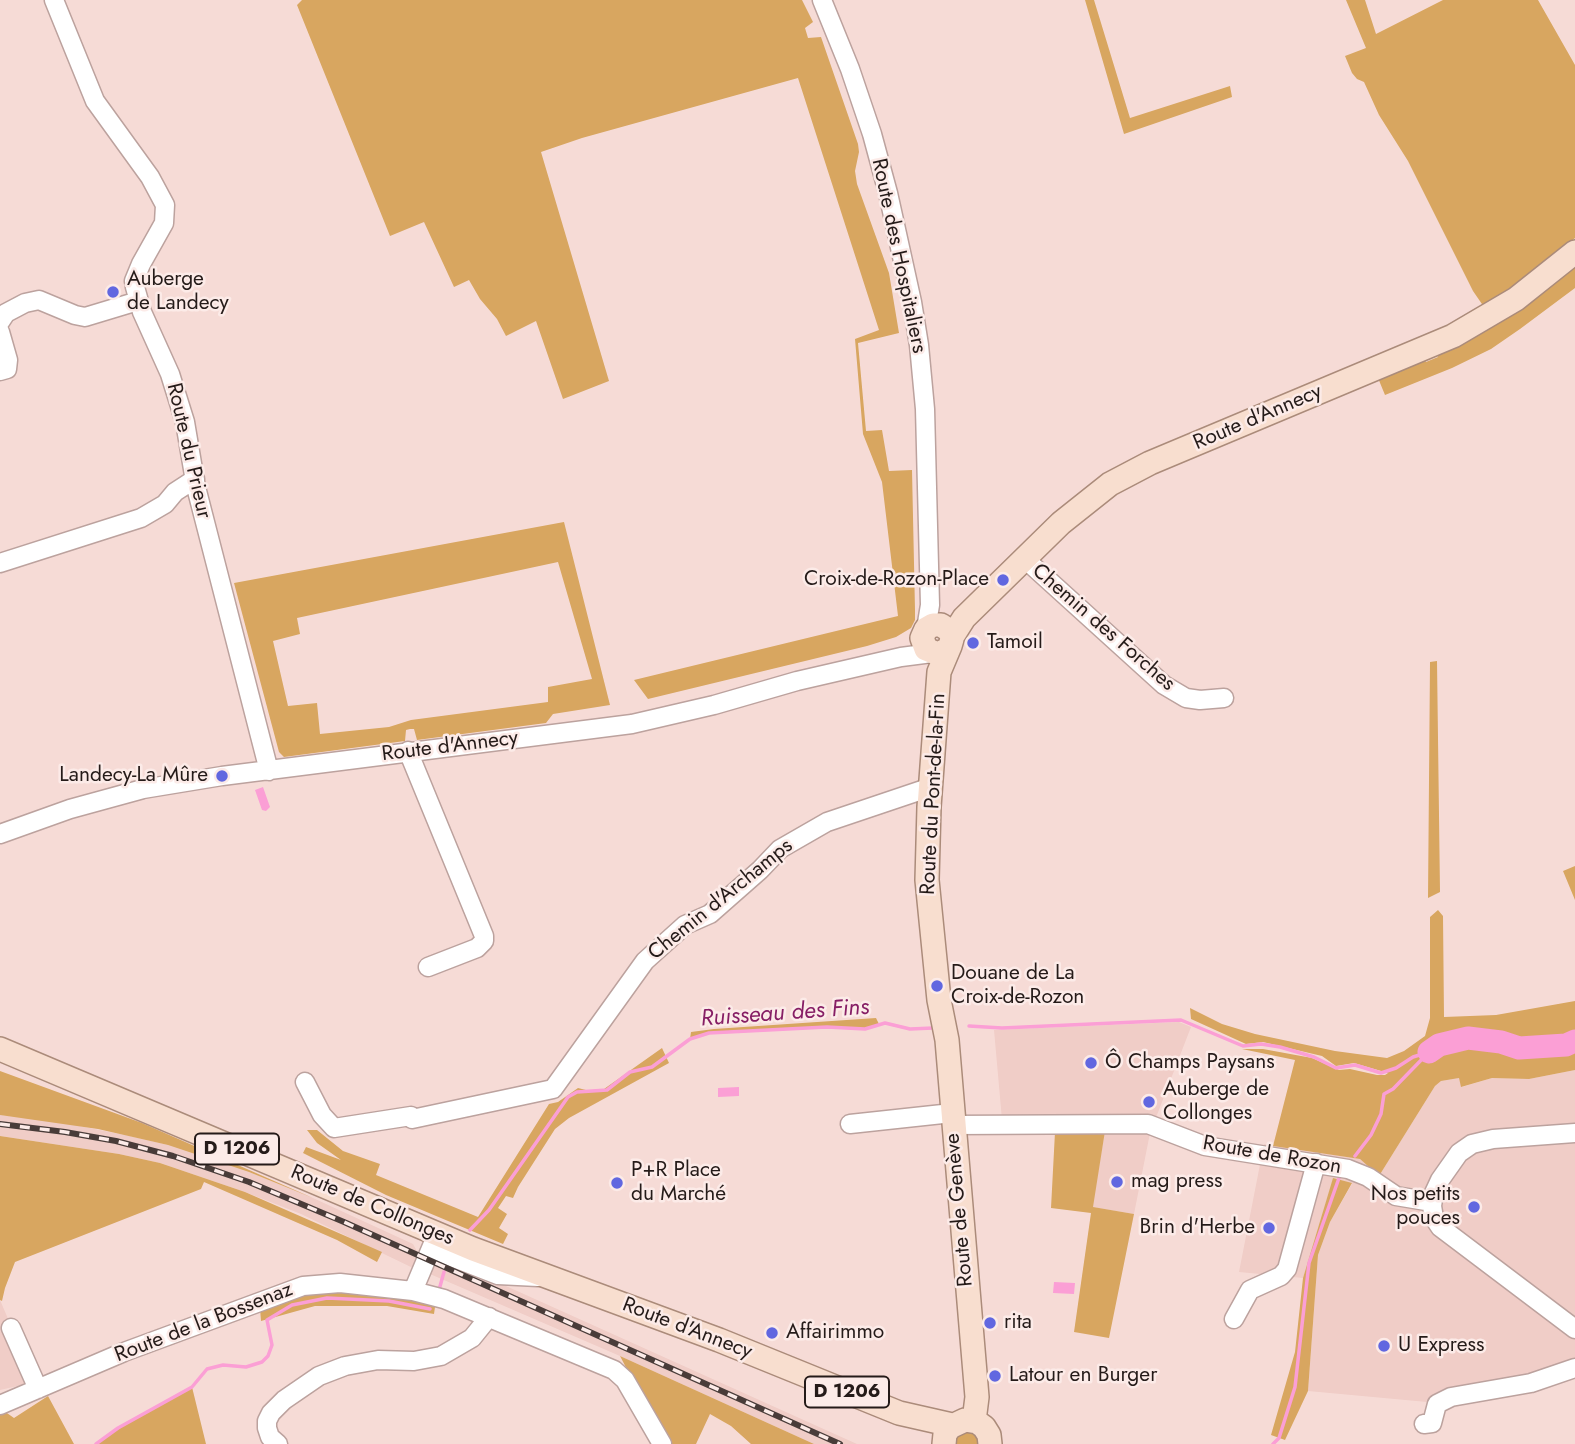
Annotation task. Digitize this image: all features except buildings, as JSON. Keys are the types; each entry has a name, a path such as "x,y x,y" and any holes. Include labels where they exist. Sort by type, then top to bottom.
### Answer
{"main road":[{"name":"Route d'Annecy","path":"939,637 1076,510 1129,473 1453,336 1516,299 1575,252"},
{"name":"Route du Pont-de-la-Fin","path":"939,637 927,880 939,1000"},
{"name":"Route de Genève","path":"939,1000 947,1040 977,1397 971,1436"},
{"name":"Route de Collonges","path":"0,1049 434,1242 474,1249"},
{"name":"Route d'Annecy","path":"474,1249 709,1336 899,1413 971,1436"}],"street":[{"name":"Route du Prieur","path":"54,0 95,101 155,184 164,205 164,223 134,281 138,301 175,390 185,422 195,479 269,771"},
{"name":"Route des Hospitaliers","path":"822,0 850,69 872,134 912,302 925,409 939,637"},
{"path":"0,322 6,313 25,303 38,300 85,317 138,301"},
{"path":"0,332 8,360 7,369 0,371"},
{"path":"0,563 141,518 165,504 175,492 195,479"},
{"name":"Chemin des Forches","path":"1025,559 1164,685 1186,698 1224,698"},
{"name":"Route d'Annecy","path":"0,834 70,809 143,789 206,778 632,724 901,657 939,637"},
{"path":"408,751 484,936 484,941 477,948 428,967"},
{"name":"Chemin d'Archamps","path":"305,1082 322,1115 334,1129 411,1116 412,1119 552,1089 645,961 685,925 710,914 761,870 780,849 827,822 931,786"},
{"name":"Route de Rozon","path":"850,1124 952,1119 1147,1124 1205,1146 1356,1171 1402,1198 1432,1202"},
{"path":"1575,1133 1493,1139 1472,1144 1451,1163 1435,1189 1432,1202 1434,1218 1440,1227 1575,1329"},
{"path":"1234,1319 1250,1290 1281,1276 1287,1269 1316,1163"},
{"path":"413,1292 434,1242 498,1275 548,1276"},
{"name":"Route de la Bossenaz","path":"0,1405 142,1345 303,1286 340,1283 413,1292 444,1299 614,1370 625,1380 662,1444"},
{"path":"278,1444 267,1429 271,1413 279,1403 319,1376 345,1366 378,1360 414,1361 441,1356 472,1338 489,1317"},
{"path":"11,1328 38,1389"},
{"path":"1424,1424 1432,1423 1437,1404 1451,1397 1531,1383 1575,1368"}],"shaded area":[{"path":"302,0 802,0 813,22 805,28 808,38 821,37 858,144 855,171 857,184 889,273 899,333 858,343 866,431 882,430 889,471 912,470 915,620 911,628 896,637 867,646 648,699 634,680 898,616 882,482 863,434 855,339 879,330 798,78 582,138 541,152 609,381 563,399 536,321 506,336 469,280 454,287 424,222 390,236 297,5"},
{"path":"1085,0 1094,0 1130,118 1230,86 1232,97 1124,134"},
{"path":"1346,0 1365,0 1376,34 1443,0 1538,0 1575,65 1575,238 1543,266 1484,307 1473,291 1408,161 1379,115 1364,82 1352,73 1345,56 1366,48"},
{"path":"1575,263 1575,288 1520,329 1491,349 1385,395 1378,378 1424,359 1426,362 1438,357 1436,352 1475,337 1520,307"},
{"path":"564,522 610,705 553,714 546,723 417,740 414,729 410,729 406,730 405,741 284,757 279,752 234,583","holes":["558,562 592,679 548,687 548,702 411,720 389,727 320,734 317,703 288,706 273,641 300,634 297,618"]},
{"path":"1437,661 1440,892 1428,898 1430,662"},
{"path":"263,787 270,807 266,811 262,810 255,790"},
{"path":"1575,866 1575,900 1563,871"},
{"path":"1438,910 1443,916 1444,1017 1496,1015 1575,1001 1575,1070 1529,1079 1492,1078 1461,1087 1459,1078 1441,1081 1435,1086 1379,1176 1360,1159 1273,1146 1295,1060 1242,1049 1263,1049 1312,1058 1339,1070 1350,1069 1377,1075 1388,1073 1354,1063 1336,1066 1322,1056 1263,1042 1246,1044 1191,1019 1190,1008 1222,1024 1255,1034 1335,1051 1387,1058 1404,1051 1425,1036 1430,1018 1430,917"},
{"path":"876,1018 879,1024 865,1029 827,1027 709,1033 690,1039 691,1032 714,1029"},
{"path":"1179,1022 1191,1027 1150,1133 1134,1214 1092,1207 1105,1131 1003,1131 994,1030"},
{"path":"662,1048 669,1063 569,1118 555,1129 513,1198 506,1196 498,1208 507,1214 499,1228 508,1234 503,1244 386,1195 303,1153 306,1147 341,1160 317,1143 307,1130 317,1130 343,1151 380,1164 376,1175 478,1217 549,1104 558,1102 578,1088 590,1091 604,1089"},
{"path":"1575,1070 1575,1364 1531,1377 1465,1386 1427,1402 1308,1391 1318,1255 1330,1222 1352,1184 1333,1179 1303,1278 1239,1272 1264,1144 1360,1159 1379,1176 1435,1086 1441,1081 1459,1078 1462,1087 1492,1078 1529,1079"},
{"path":"0,1071 142,1123 313,1198 249,1172 168,1145 98,1129 0,1115"},
{"path":"739,1087 739,1096 718,1097 718,1088"},
{"path":"0,1115 59,1122 130,1136 168,1145 249,1172 413,1244 418,1253 417,1261 413,1268 301,1214 160,1163 0,1136"},
{"path":"1105,1131 1093,1207 1134,1214 1109,1338 1074,1332 1091,1213 1051,1208 1055,1132"},
{"path":"0,1136 160,1163 245,1192 382,1252 377,1262 337,1240 204,1182 201,1189 15,1262 2,1301"},
{"path":"1333,1178 1352,1183 1330,1222 1318,1255 1308,1391 1285,1440 1271,1435 1295,1352 1303,1278"},
{"path":"437,1261 486,1277 857,1444 814,1444 430,1274"},
{"path":"1054,1282 1075,1283 1074,1294 1053,1293"},
{"path":"348,1291 414,1300 435,1307 434,1314 387,1306 315,1306 261,1321 260,1308 298,1295"},
{"path":"0,1300 35,1382 0,1390"},
{"path":"620,1356 814,1444 751,1444 731,1426 710,1414 696,1444 666,1444"},
{"path":"192,1387 206,1444 96,1444 118,1428"},
{"path":"48,1396 74,1444 0,1444 0,1413 4,1411 14,1418"},
{"path":"963,1431 971,1431 978,1436 980,1444 954,1444"}],"waterway":[{"name":"Ruisseau des Fins","path":"969,1026 1002,1028 1181,1020 1243,1046 1261,1044 1280,1047 1314,1057 1336,1068 1355,1065 1381,1073 1429,1052"},
{"name":"Ruisseau des Fins","path":"470,1230 489,1210 568,1097 577,1092 607,1090 630,1072 652,1067 690,1039 709,1033 827,1027 865,1029 885,1023 910,1029 933,1028"},
{"path":"1429,1052 1439,1045 1468,1038 1501,1042 1519,1048 1566,1045 1575,1041"},
{"path":"1355,1156 1371,1135 1381,1114 1384,1094 1393,1089 1428,1053"},
{"path":"1273,1444 1279,1438 1295,1387 1309,1263 1339,1178"},
{"name":"Ruisseau des Fins","path":"439,1290 444,1272"},
{"name":"Ruisseau des Fins","path":"96,1444 118,1428 192,1387 207,1369 223,1365 246,1367 262,1362 268,1356 272,1345 267,1320 292,1305 327,1298 389,1301 430,1309"}],"railway":[{"path":"0,1124 116,1141 173,1156 249,1182 840,1444"}],"place":[{"name":"Auberge de Landecy","path":"113,292"},
{"name":"Croix-de-Rozon-Place","path":"1003,580"},
{"name":"Tamoil","path":"973,643"},
{"name":"Landecy-La Mûre","path":"222,776"},
{"name":"Douane de La Croix-de-Rozon","path":"937,986"},
{"name":"Ô Champs Paysans","path":"1091,1063"},
{"name":"Auberge de Collonges","path":"1149,1102"},
{"name":"mag press","path":"1117,1182"},
{"name":"P+R Place du Marché","path":"617,1183"},
{"name":"Nos petits pouces","path":"1474,1207"},
{"name":"Brin d'Herbe","path":"1269,1228"},
{"name":"rita","path":"990,1323"},
{"name":"Affairimmo","path":"772,1333"},
{"name":"U Express","path":"1384,1346"},
{"name":"Latour en Burger","path":"995,1376"}]}
